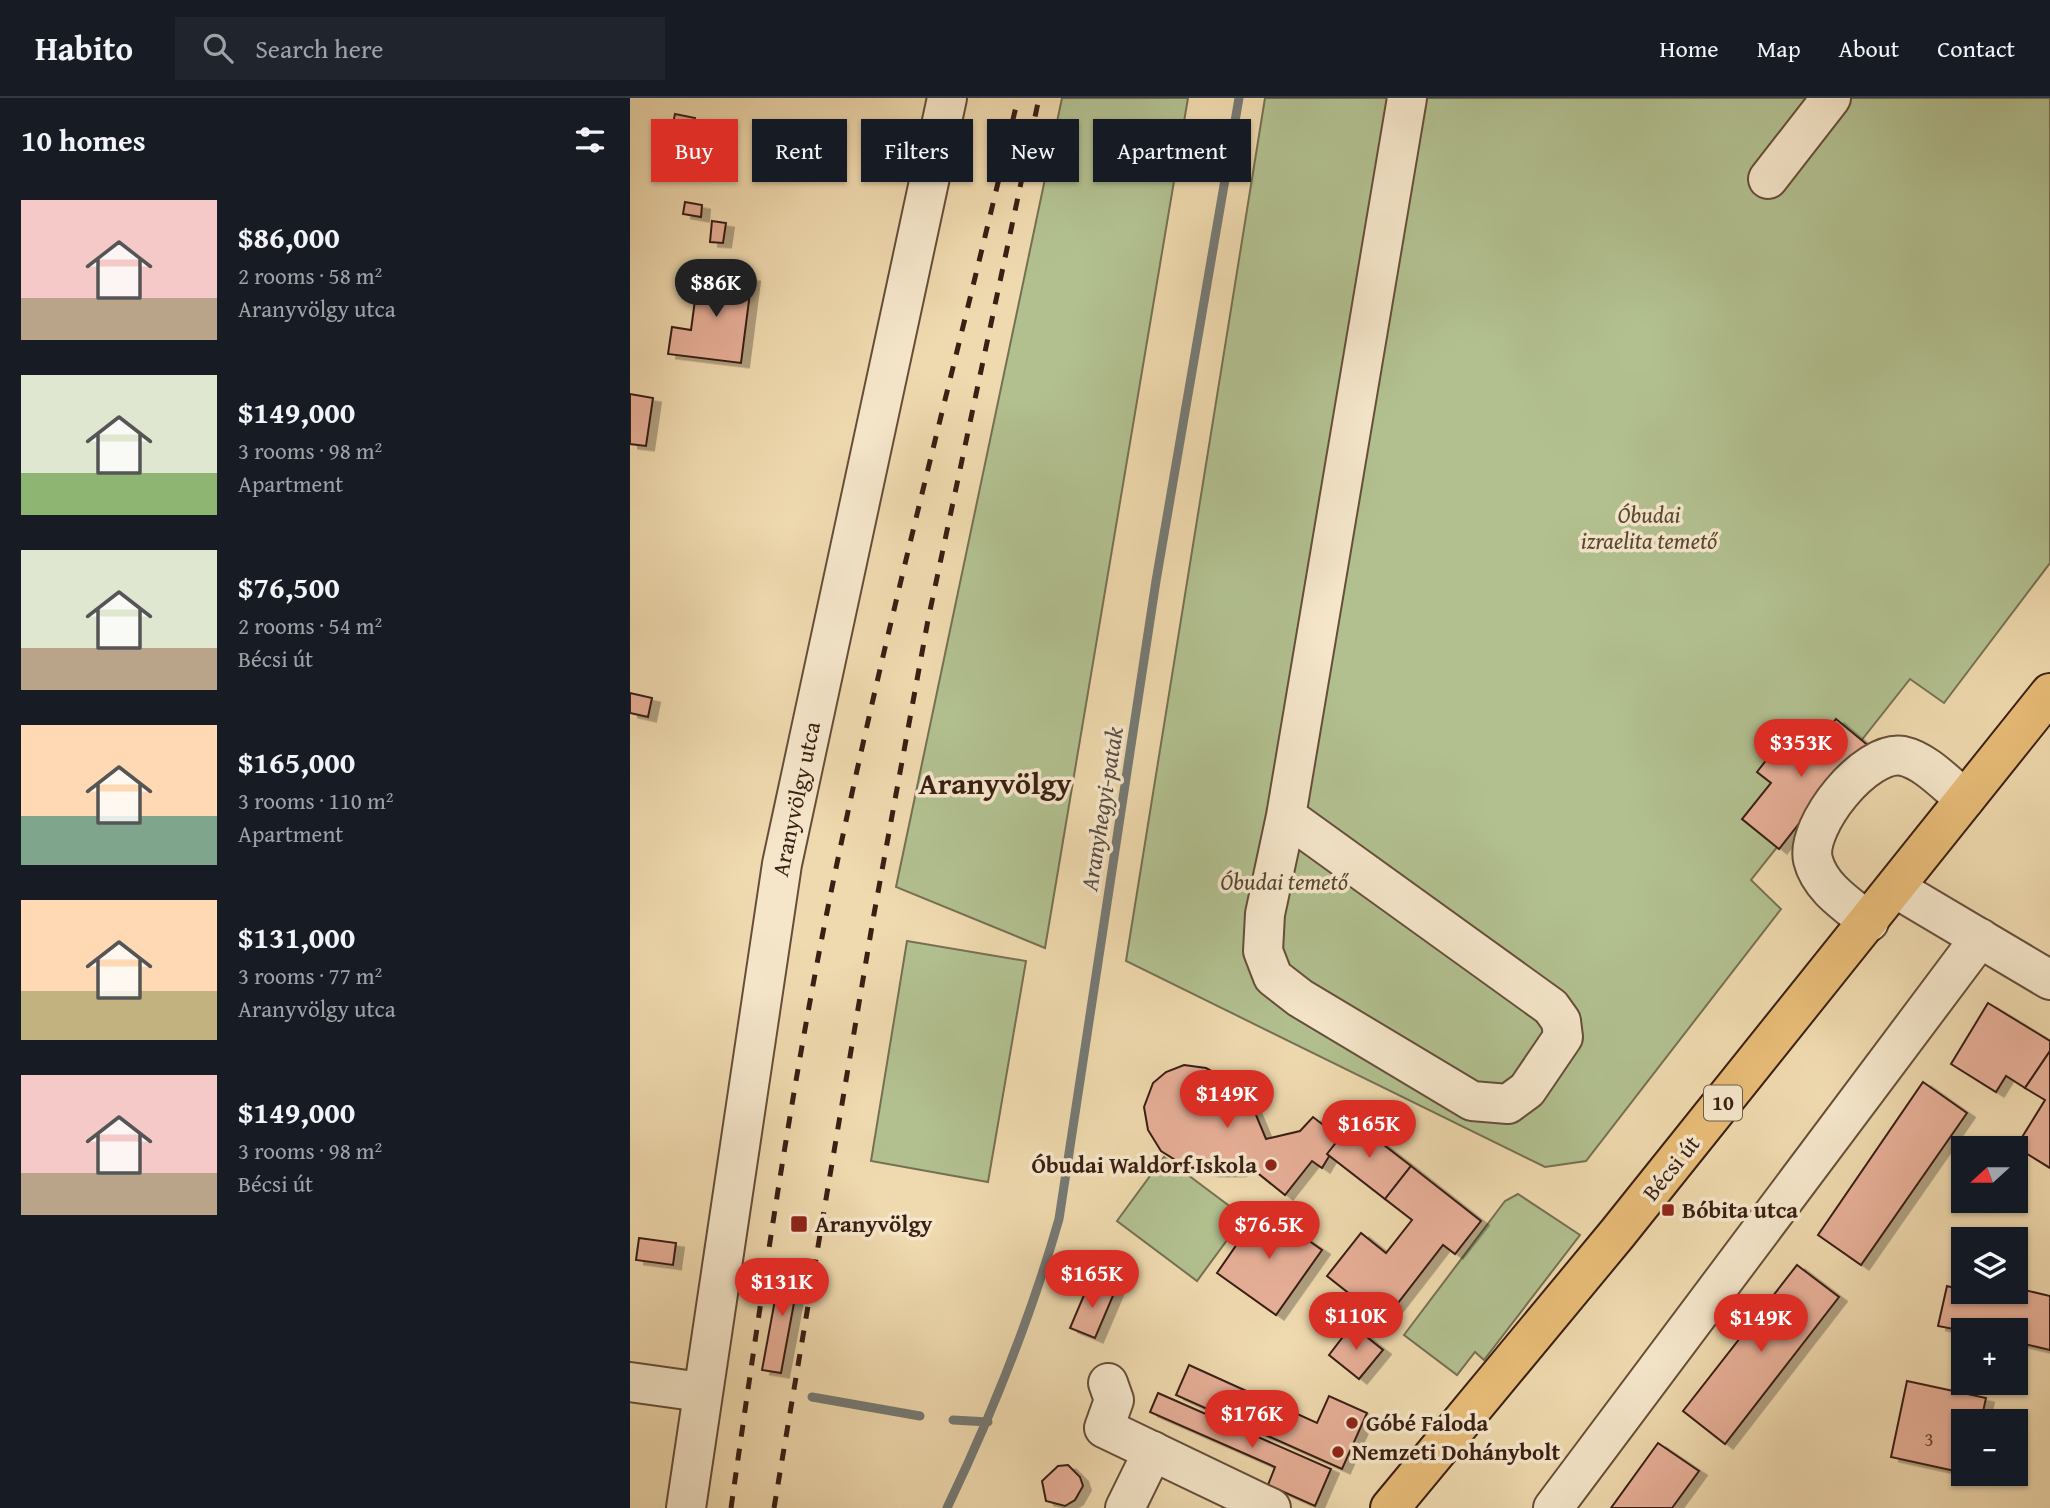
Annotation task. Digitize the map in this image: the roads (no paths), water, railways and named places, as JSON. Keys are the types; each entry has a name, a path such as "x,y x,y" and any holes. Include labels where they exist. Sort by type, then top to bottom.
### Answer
{"main road":[{"name":"Bécsi út","path":"1391,1508 1870,922 2050,693"}],"street":[{"name":"Aranyvölgy utca","path":"685,1508 782,864 947,98"},
{"path":"1286,816 1551,1007 1561,1021 1563,1037 1527,1090 1508,1104 1472,1101 1300,998 1273,977 1263,951 1265,914 1286,816 1407,98"},
{"path":"1768,179 1831,98"},
{"path":"1870,922 1827,887 1819,876 1811,849 1817,825 1861,771 1889,757 1911,759 1965,799"},
{"path":"1895,888 2050,980"},
{"path":"1553,1508 1980,938"},
{"path":"630,1382 701,1392"},
{"path":"1108,1383 1114,1400 1104,1428 1267,1507"},
{"path":"1125,1508 1153,1451"}],"waterway":[{"name":"Aranyhegyi-patak","path":"947,1508 1009,1366 1036,1294 1059,1219 1156,581 1239,98"},
{"path":"812,1397 920,1416"},
{"path":"953,1420 988,1422"}],"railway":[{"path":"731,1508 786,1141 825,922 869,715 1018,98"},
{"path":"774,1508 874,914 928,620 1039,98"}],"place":[{"name":"Óbudai Waldorf Iskola","path":"1271,1165"},
{"name":"Bóbita utca","path":"1668,1210"},
{"name":"Aranyvölgy","path":"799,1224"},
{"name":"Góbé Faloda","path":"1352,1423"},
{"name":"Nemzeti Dohánybolt","path":"1338,1452"}],"district":[{"name":"Aranyvölgy","path":"995,784"}],"park label":[{"name":"Óbudai izraelita temető","path":"1649,528"},
{"name":"Óbudai temető","path":"1284,882"}]}
